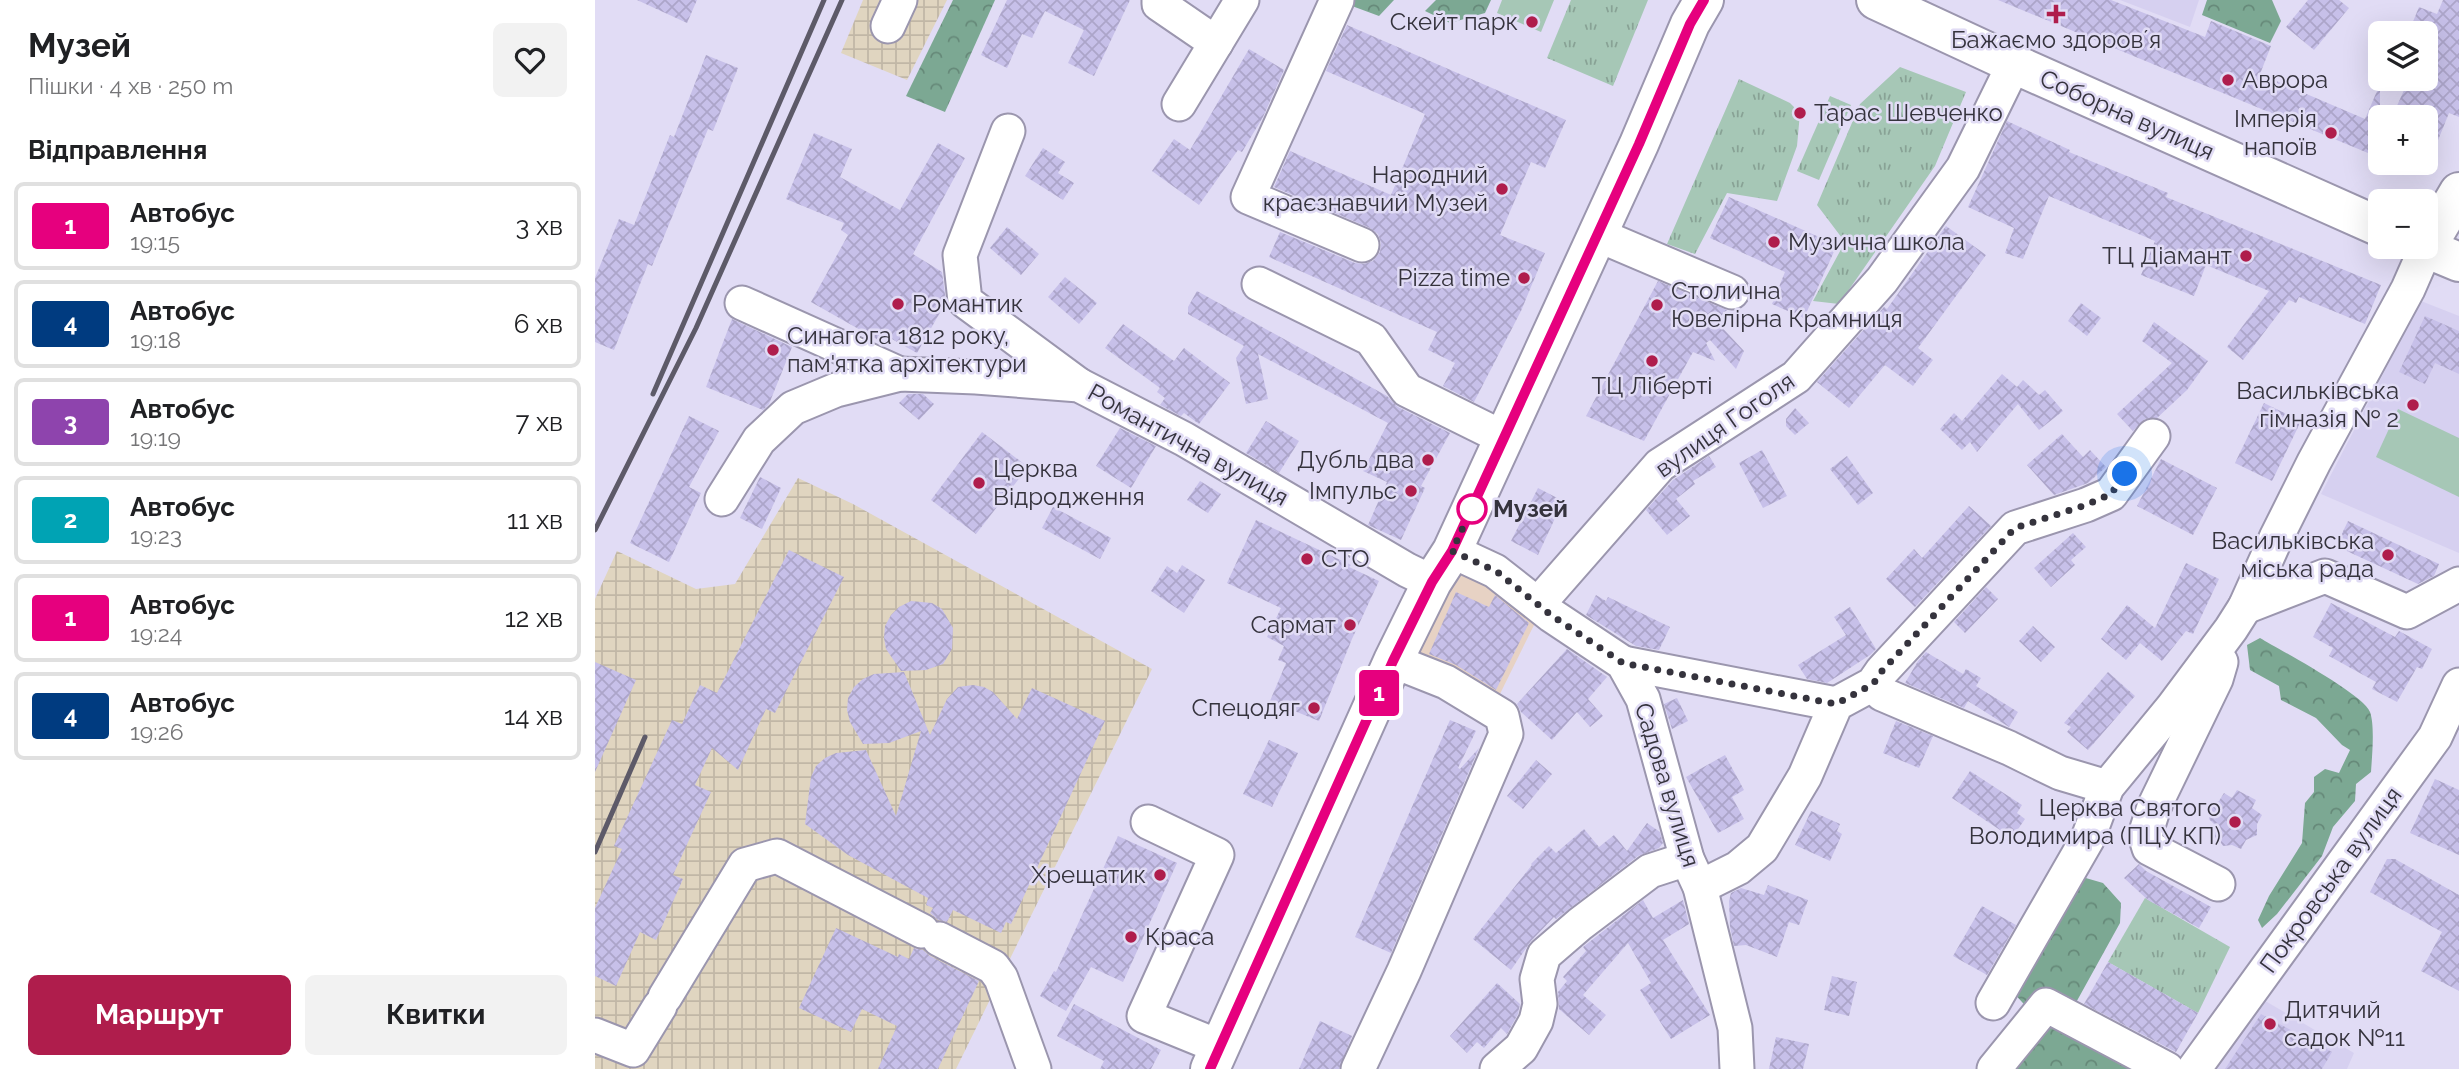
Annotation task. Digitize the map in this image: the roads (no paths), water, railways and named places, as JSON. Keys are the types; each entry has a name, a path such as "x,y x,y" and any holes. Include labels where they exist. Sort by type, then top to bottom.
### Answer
{"main road":[{"path":"1215,1058 1393,661 1504,438 1598,235 1690,24 1704,0"},
{"name":"Соборна вулиця","path":"1876,0 2368,222"},
{"path":"2438,247 2459,191"}],"street":[{"path":"1159,0 1159,4 1216,43"},
{"path":"1179,104 1242,0"},
{"path":"1338,0 1248,197 1362,245"},
{"name":"вулиця Гоголя","path":"1539,603 1660,465 1796,377 1857,309 1882,280 1963,168 2014,64"},
{"path":"1008,131 960,255 965,301 1079,385"},
{"path":"1598,235 1732,292"},
{"path":"2218,884 2149,848 2145,835 2154,807 2216,679 2238,618 2314,462 2408,289 2431,259"},
{"path":"1259,284 1371,339 1408,390 1504,438"},
{"path":"742,303 900,374"},
{"name":"Романтична вулиця","path":"722,499 759,440 793,408 836,390 900,374 1079,385 1184,439 1408,570 1442,566"},
{"path":"1497,1069 1521,1048 1536,1021 1540,1004 1537,979 1544,955 1650,871 1693,873 1738,868 1762,848 1805,776 1836,704 1873,684 2015,528 2111,494 2153,436"},
{"name":"Садова вулиця","path":"1442,566 1496,571 1551,615 1623,663 1643,699 1693,873 1735,1028 1737,1069"},
{"path":"1993,1003 2088,838 2107,787 2172,708 2238,618 2325,576 2407,612 2459,584"},
{"path":"1358,1069 1404,971 1506,734 1502,716 1446,682 1393,661"},
{"path":"1623,663 1836,704"},
{"path":"1873,684 1882,694 2009,748 2060,773 2107,787"},
{"name":"Покровська вулиця","path":"2194,1069 2447,743 2459,685"},
{"path":"1148,822 1217,855 1144,1016 1215,1058"},
{"path":"595,1035 633,1050 745,865 777,856 993,967 1001,978 1034,1069"},
{"path":"1994,1069 2046,1005 2167,1069"}],"railway":[{"path":"653,394 824,0"},
{"path":"595,530 696,328 842,0"},
{"path":"595,852 645,737"}],"place":[{"name":"Бажаємо здоровʼя","path":"2056,14"},
{"name":"Скейт парк","path":"1532,22"},
{"name":"Аврора","path":"2228,80"},
{"name":"Тарас Шевченко","path":"1800,113"},
{"name":"Імперія напоїв","path":"2331,133"},
{"name":"Народний краєзнавчий Музей","path":"1502,189"},
{"name":"Музична школа","path":"1774,242"},
{"name":"ТЦ Діамант","path":"2246,256"},
{"name":"Pizza time","path":"1524,278"},
{"name":"Романтик","path":"898,304"},
{"name":"Столична Ювелірна Крамниця","path":"1657,305"},
{"name":"Синагога 1812 року, пам'ятка архітектури","path":"773,350"},
{"name":"ТЦ Ліберті","path":"1652,361"},
{"name":"Васильківська гімназія № 2","path":"2413,405"},
{"name":"Дубль два","path":"1428,460"},
{"name":"Церква Відродження","path":"979,483"},
{"name":"Імпульс","path":"1411,491"},
{"name":"Музей","path":"1472,509"},
{"name":"Васильківська міська рада","path":"2388,555"},
{"name":"СТО","path":"1307,559"},
{"name":"Сармат","path":"1350,625"},
{"name":"Спецодяг","path":"1314,708"},
{"name":"Церква Святого Володимира (ПЦУ КП)","path":"2235,822"},
{"name":"Хрещатик","path":"1160,875"},
{"name":"Краса","path":"1131,937"},
{"name":"Дитячий садок №11","path":"2270,1024"}]}
